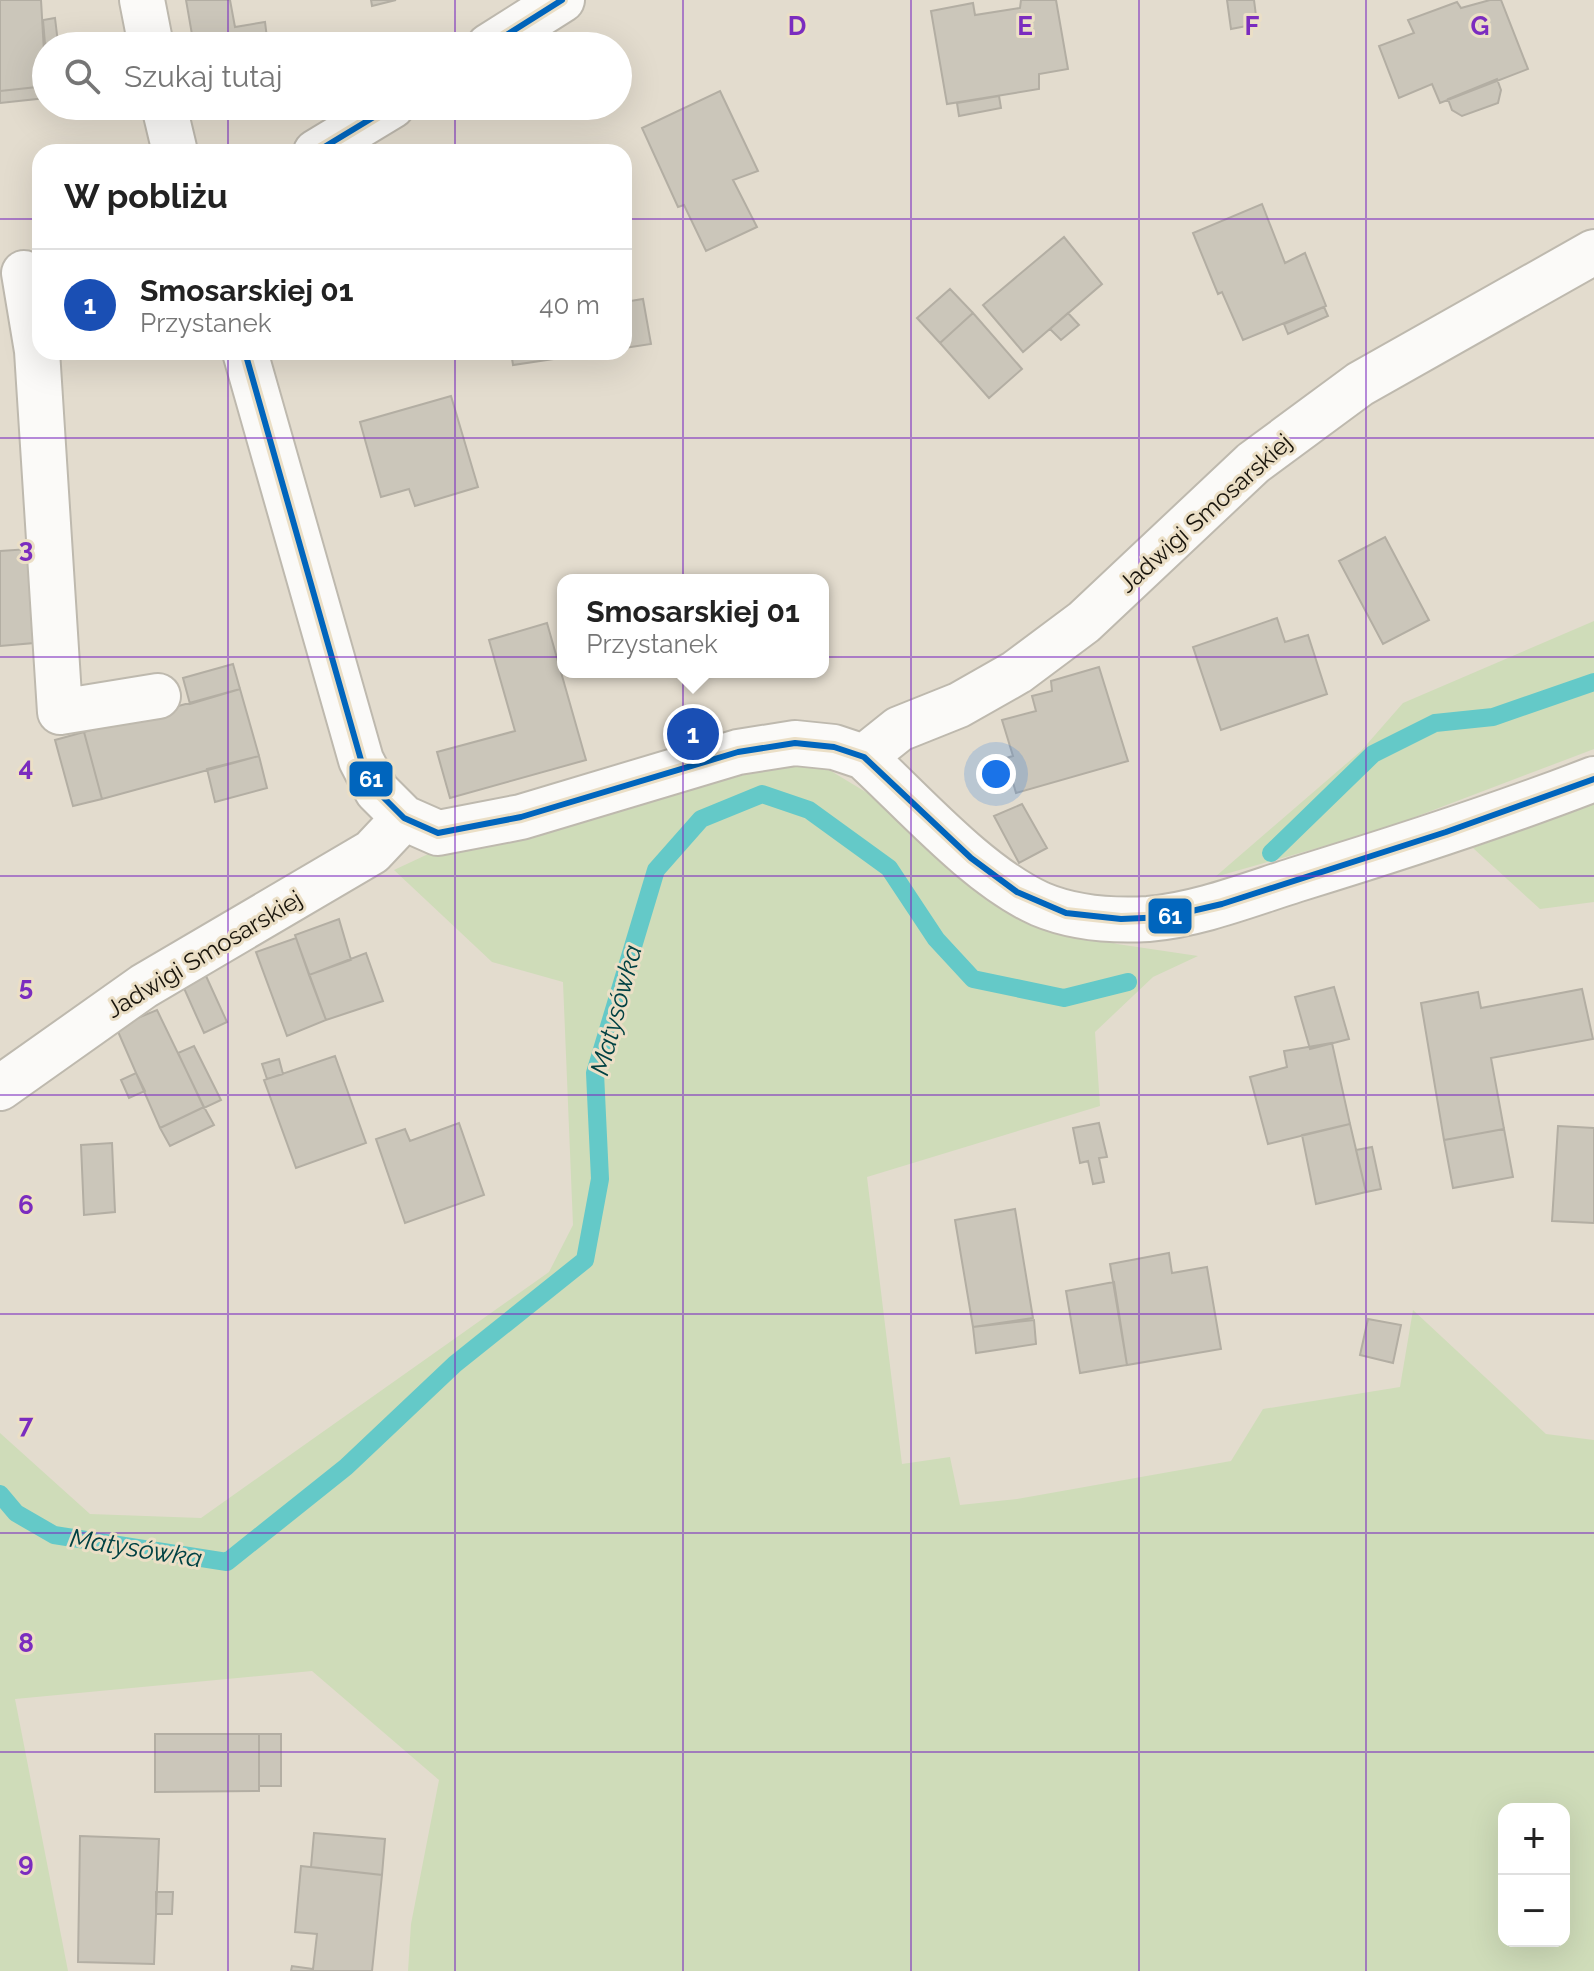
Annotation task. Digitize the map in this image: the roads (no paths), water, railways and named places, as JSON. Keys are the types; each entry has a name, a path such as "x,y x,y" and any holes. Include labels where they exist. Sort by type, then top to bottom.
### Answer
{"street":[{"path":"142,0 148,32"},
{"path":"505,25 562,0"},
{"path":"167,120 173,144"},
{"path":"329,144 369,120"},
{"name":"Jadwigi Smosarskiej","path":"864,757 899,729 959,705 1017,672 1073,631 1253,463 1360,384 1594,252"},
{"path":"21,273 32,327"},
{"path":"38,360 60,712 158,696"},
{"path":"247,360 361,760 377,791 404,818 438,833 474,828 738,752 795,743 834,747 864,757 1004,886 1044,905 1094,919 1149,919 1213,905 1501,815 1594,779"},
{"name":"Jadwigi Smosarskiej","path":"0,1088 144,986 372,852 404,818"}],"waterway":[{"name":"Matysówka","path":"1271,853 1373,754 1435,723 1493,717 1594,682"},
{"name":"Matysówka","path":"0,1494 16,1513 54,1535 227,1562 346,1467 455,1364 585,1260 600,1179 595,1073 656,870 701,819 762,794 809,810 889,868 936,939 973,979 1064,998 1128,982"}],"place":[{"name":"Smosarskiej 01","path":"693,734"}]}
